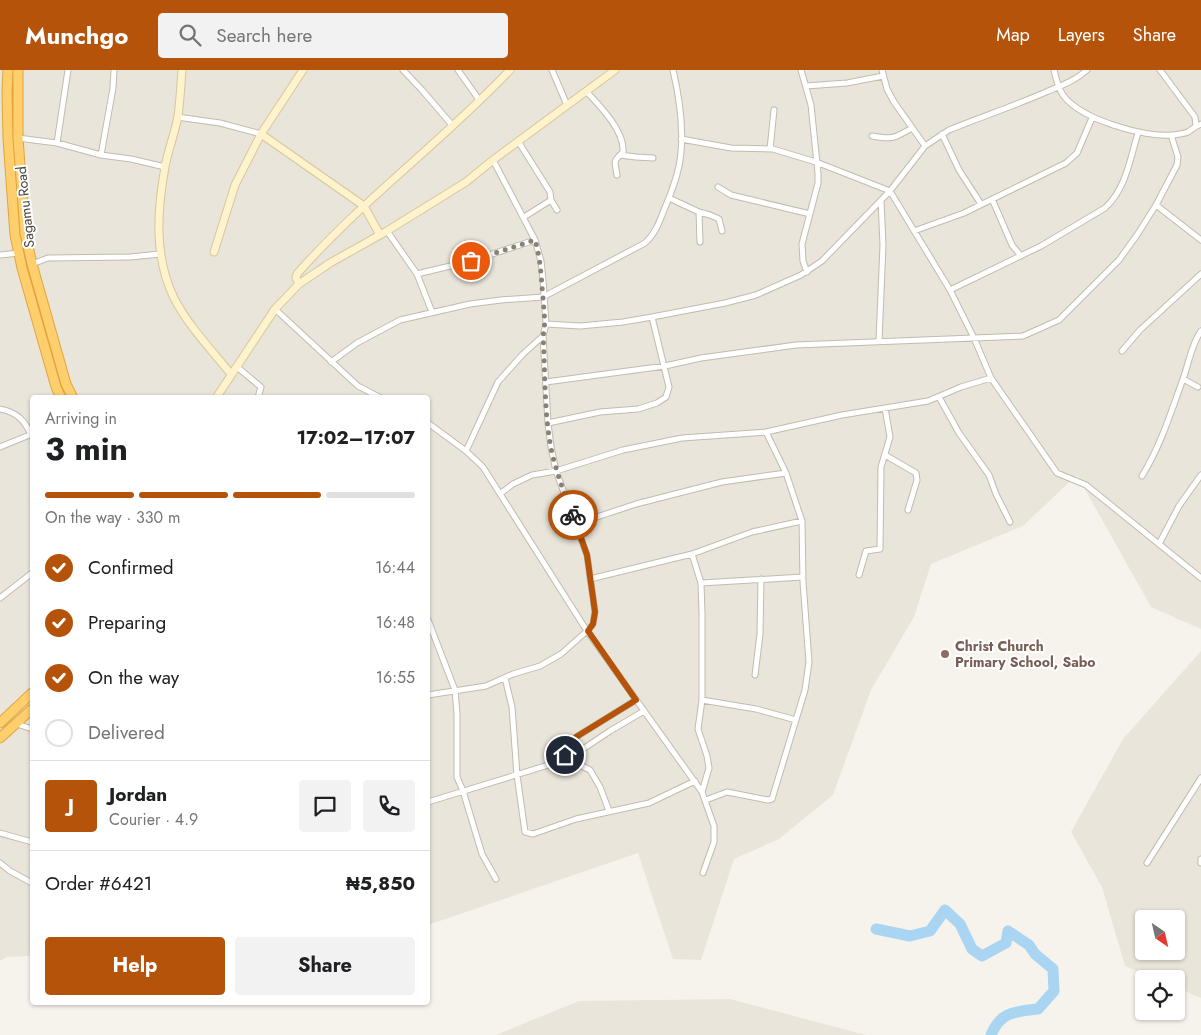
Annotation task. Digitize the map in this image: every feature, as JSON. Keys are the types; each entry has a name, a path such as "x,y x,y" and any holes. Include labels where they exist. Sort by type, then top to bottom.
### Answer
{"highway":[{"name":"Sagamu Road","path":"8,70 8,139 14,221 19,253 60,395"},
{"name":"Sagamu Road","path":"18,70 18,138 25,233 66,384 72,395"},
{"path":"0,723 30,695"},
{"path":"0,738 30,712"}],"street":[{"path":"57,143 68,70"},
{"path":"101,155 113,88 114,70"},
{"path":"182,70 178,116 165,167 158,233 160,254 164,272 175,300 231,374"},
{"path":"214,252 234,185 261,134 303,70"},
{"path":"402,70 452,125"},
{"path":"458,70 480,101"},
{"path":"299,284 296,278 297,274 326,241 480,101 510,70"},
{"path":"552,70 567,105"},
{"path":"218,395 275,309 299,284 330,263 466,182 518,141 615,70"},
{"path":"331,362 357,343 393,323 432,312 501,300 543,297 645,243 651,238 669,198 679,166 681,139 672,70"},
{"path":"801,70 811,105 818,183 802,244 806,272"},
{"path":"1054,70 1058,87 1064,97 1092,118 1138,133 1171,135 1187,132 1199,125 1160,70"},
{"path":"546,324 580,326 623,322 725,303 756,295 782,285 822,261 890,191 925,146 942,134 948,130 1022,103 1080,77 1087,70"},
{"path":"806,86 847,83 882,73 894,102 925,146"},
{"path":"586,90 604,111 624,144 623,152 615,160 617,175"},
{"path":"770,148 774,110"},
{"path":"178,116 220,123 261,134 364,206 383,233 417,274 432,312"},
{"path":"914,230 964,213 1072,158 1077,153 1092,118"},
{"path":"872,136 888,139 912,128"},
{"path":"950,290 1041,246 1091,218 1113,201 1124,182 1138,133"},
{"path":"942,134 959,170 981,204"},
{"path":"546,382 665,366 701,358 796,345 1023,336 1059,320 1119,260 1156,205 1177,165 1178,157 1171,135"},
{"path":"18,138 57,143 101,155 131,159 165,167"},
{"path":"681,139 731,148 770,148 816,162 890,191 950,290 992,378 1057,473 1086,486 1201,578"},
{"path":"518,141 550,192 550,200 558,210"},
{"path":"620,154 653,158"},
{"path":"430,695 486,686 513,674 540,666 561,654 588,631 593,624 595,612 587,555 556,471 548,423 543,336 546,324 541,261 535,240 493,160"},
{"path":"718,186 731,194 810,214"},
{"path":"669,198 719,219 722,231"},
{"path":"992,199 1012,245 1021,256"},
{"path":"524,217 550,200"},
{"path":"879,341 883,245 881,201"},
{"path":"1156,205 1201,240"},
{"path":"699,212 700,242"},
{"path":"417,274 471,261 535,240"},
{"path":"0,255 19,253"},
{"path":"32,264 48,258 130,257 160,254"},
{"path":"1122,351 1140,330 1201,274"},
{"path":"275,309 358,386 374,395"},
{"path":"548,423 600,412 638,409 657,403 666,397 669,387 652,317"},
{"path":"1142,476 1164,436 1191,351 1201,331"},
{"path":"466,451 498,382 523,354 543,336"},
{"path":"237,367 261,387 259,395"},
{"path":"501,493 513,484 532,475 556,471 623,450 682,438 766,432 842,415 928,401 961,387 992,378"},
{"path":"1183,378 1198,386"},
{"path":"938,397 959,433 989,475 1010,522"},
{"path":"860,574 866,552 880,549 881,467 890,437 885,408"},
{"path":"0,409 13,412 27,424 30,430"},
{"path":"430,424 484,467 588,631 702,792 714,826 714,842 703,873"},
{"path":"706,800 727,792 768,800 772,798 805,690 809,662 803,577 802,521 786,473 766,432"},
{"path":"0,447 30,435"},
{"path":"884,455 916,473 917,480 908,510"},
{"path":"576,524 636,504 722,482 786,473"},
{"path":"1159,544 1179,506 1201,475"},
{"path":"590,579 692,554 752,532 802,521"},
{"path":"692,554 701,583 703,640 702,700 698,730 709,768 702,792"},
{"path":"0,598 30,575"},
{"path":"701,583 803,577"},
{"path":"755,675 760,634 761,579"},
{"path":"430,625 455,690 457,777 482,854 496,879"},
{"path":"505,678 512,707 517,775 524,829 528,834 576,819 649,803 695,781"},
{"path":"558,762 565,755 576,737 636,700"},
{"path":"702,700 756,709 796,720"},
{"path":"430,801 568,759 644,711"},
{"path":"17,724 30,728"},
{"path":"568,759 590,770 600,787 609,811"},
{"path":"1147,862 1201,778"},
{"path":"0,833 30,840"},
{"path":"0,863 30,882"}],"shaded area":[{"path":"0,70 1201,70 1201,629 1151,607 1077,475 1023,526 931,564 914,617 871,690 833,795 779,839 734,859 701,960 673,959 638,853 430,924 430,395 30,395 30,956 7,957 0,961"},
{"path":"1201,651 1201,998 1185,991 1185,970 1135,970 1125,966 1102,887 1071,832 1123,739"},
{"path":"730,999 866,1035 496,1035 579,1001"}],"waterway":[{"path":"876,929 910,936 930,931 945,910 960,924 972,949 982,956 1006,943 1008,931 1029,945 1035,954 1053,969 1054,991 1038,1009 1016,1012 1004,1017 999,1021 991,1035"}],"way so far":[{"path":"471,261 535,240 541,261 543,280 546,324 543,336 551,447 556,471 573,515"}],"place":[{"name":"Christ Church Primary School, Sabo","path":"945,654"}],"route":[{"path":"565,755 572,740 636,700 588,631 593,624 595,612 587,555 573,515"}]}
